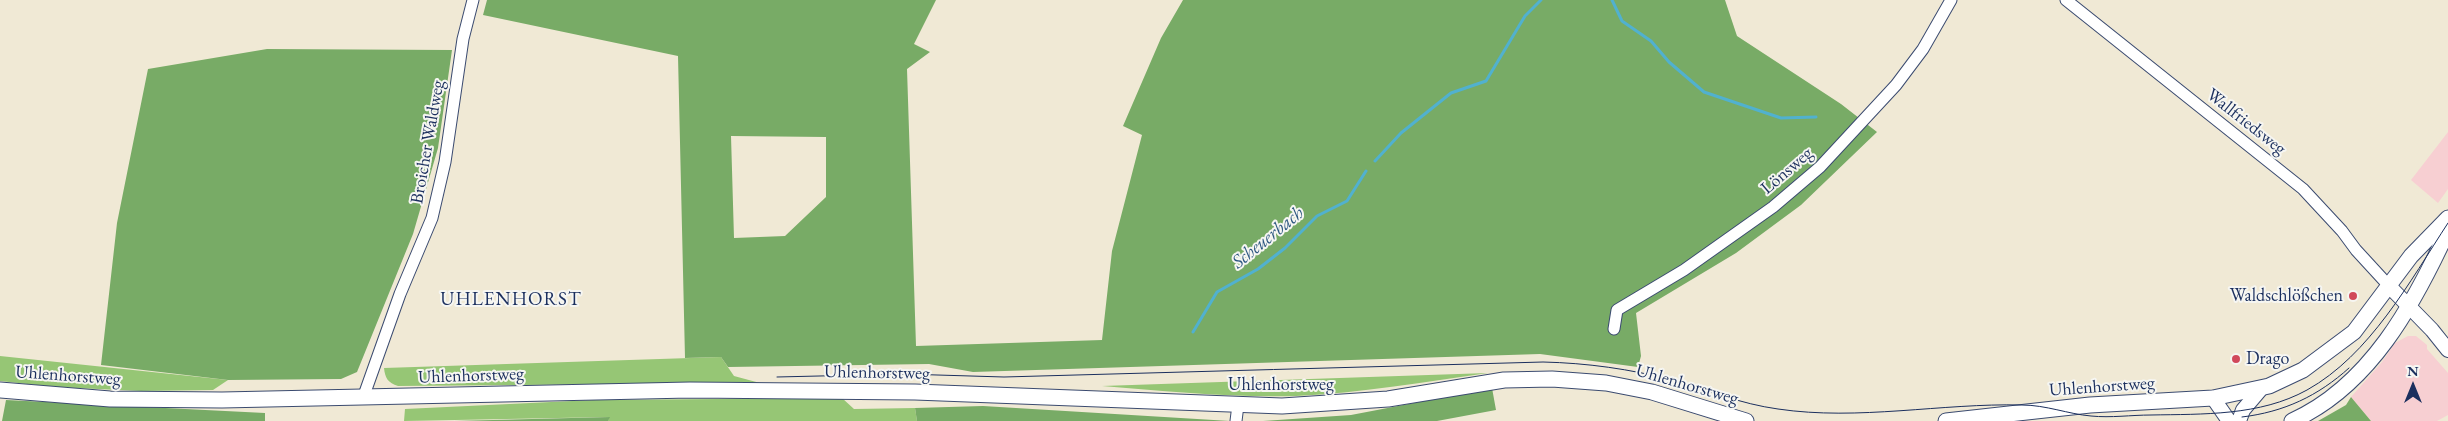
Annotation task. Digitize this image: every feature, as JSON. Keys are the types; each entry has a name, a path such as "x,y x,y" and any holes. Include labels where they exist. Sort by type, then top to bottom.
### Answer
{"main road":[{"name":"Uhlenhorstweg","path":"1946,421 2090,405 2213,398 2260,390 2303,370 2326,355 2358,327 2412,256 2448,218"},
{"path":"2292,421 2332,398 2368,365 2388,340 2428,275 2448,230"},
{"name":"Uhlenhorstweg","path":"0,390 110,399 363,398 690,390 915,392 1238,405 1348,403 1504,380 1552,379 1606,383 1652,392 1746,421"}],"street":[{"name":"Broicher Waldweg","path":"363,398 400,294 432,218 445,162 463,39 473,0"},
{"name":"Lönsweg","path":"1614,329 1617,310 1684,270 1773,207 1820,167 1896,85 1923,49 1951,0"},
{"name":"Wallfriedsweg","path":"2066,0 2303,189 2390,286"},
{"path":"2390,286 2432,330 2448,350"},
{"path":"2239,421 2243,410 2260,390"},
{"path":"2213,398 2229,421"},
{"path":"1236,421 1238,405"}],"shaded area":[{"path":"2448,132 2448,189 2438,203 2411,180"},
{"path":"2408,336 2416,336 2427,345 2427,349 2448,373 2448,415 2437,421 2371,421 2351,397 2382,362 2395,343"}],"green space":[{"path":"487,0 936,0 914,44 930,52 907,69 916,346 1102,340 1112,251 1142,135 1123,126 1161,38 1183,0 1725,0 1737,36 1841,104 1877,132 1801,205 1736,253 1636,313 1641,356 1638,367 1540,354 973,372 929,364 728,367 721,357 685,358 678,56 483,15","holes":["731,136 826,137 826,197 785,236 734,238"]},
{"path":"267,49 452,50 438,148 413,234 357,372 341,379 228,380 101,365 117,223 148,69"},
{"path":"0,356 228,380 213,390 141,391 55,387 0,381"},
{"path":"721,357 734,376 760,383 398,386 388,380 384,368"},
{"path":"1488,373 1368,390 1296,396 1223,395 1102,386"},
{"path":"1492,388 1496,410 1437,421 1263,421 1351,415"},
{"path":"2351,397 2371,421 2318,421 2346,405"},
{"path":"842,398 854,409 915,408 917,421 608,421 609,417 404,421 405,409 593,400"},
{"path":"6,400 265,413 265,421 2,421"},
{"path":"983,406 1230,421 917,421 915,408"},
{"path":"610,417 608,421 454,421"}],"waterway":[{"name":"Scheuerbach","path":"1375,161 1401,133 1451,93 1486,81 1525,16 1541,0"},
{"path":"1612,0 1622,21 1651,41 1669,62 1704,92 1781,118 1816,117"},
{"name":"Scheuerbach","path":"1193,332 1217,292 1258,269 1285,248 1317,216 1347,201 1366,171"}],"tram line":[{"path":"777,377 904,374 1004,377 1543,362 1592,365 1640,373 1672,380 1751,404 1808,412 1839,413 1961,406 2022,405 2040,406 2098,417 2211,414 2270,405 2307,390 2330,375 2350,357 2387,315 2448,223"},
{"path":"2242,417 2272,411 2300,401 2325,387 2349,368"}],"place":[{"name":"Waldschlößchen","path":"2353,296"},
{"name":"Drago","path":"2236,359"}],"district":[{"name":"UHLENHORST","path":"511,300"}]}
